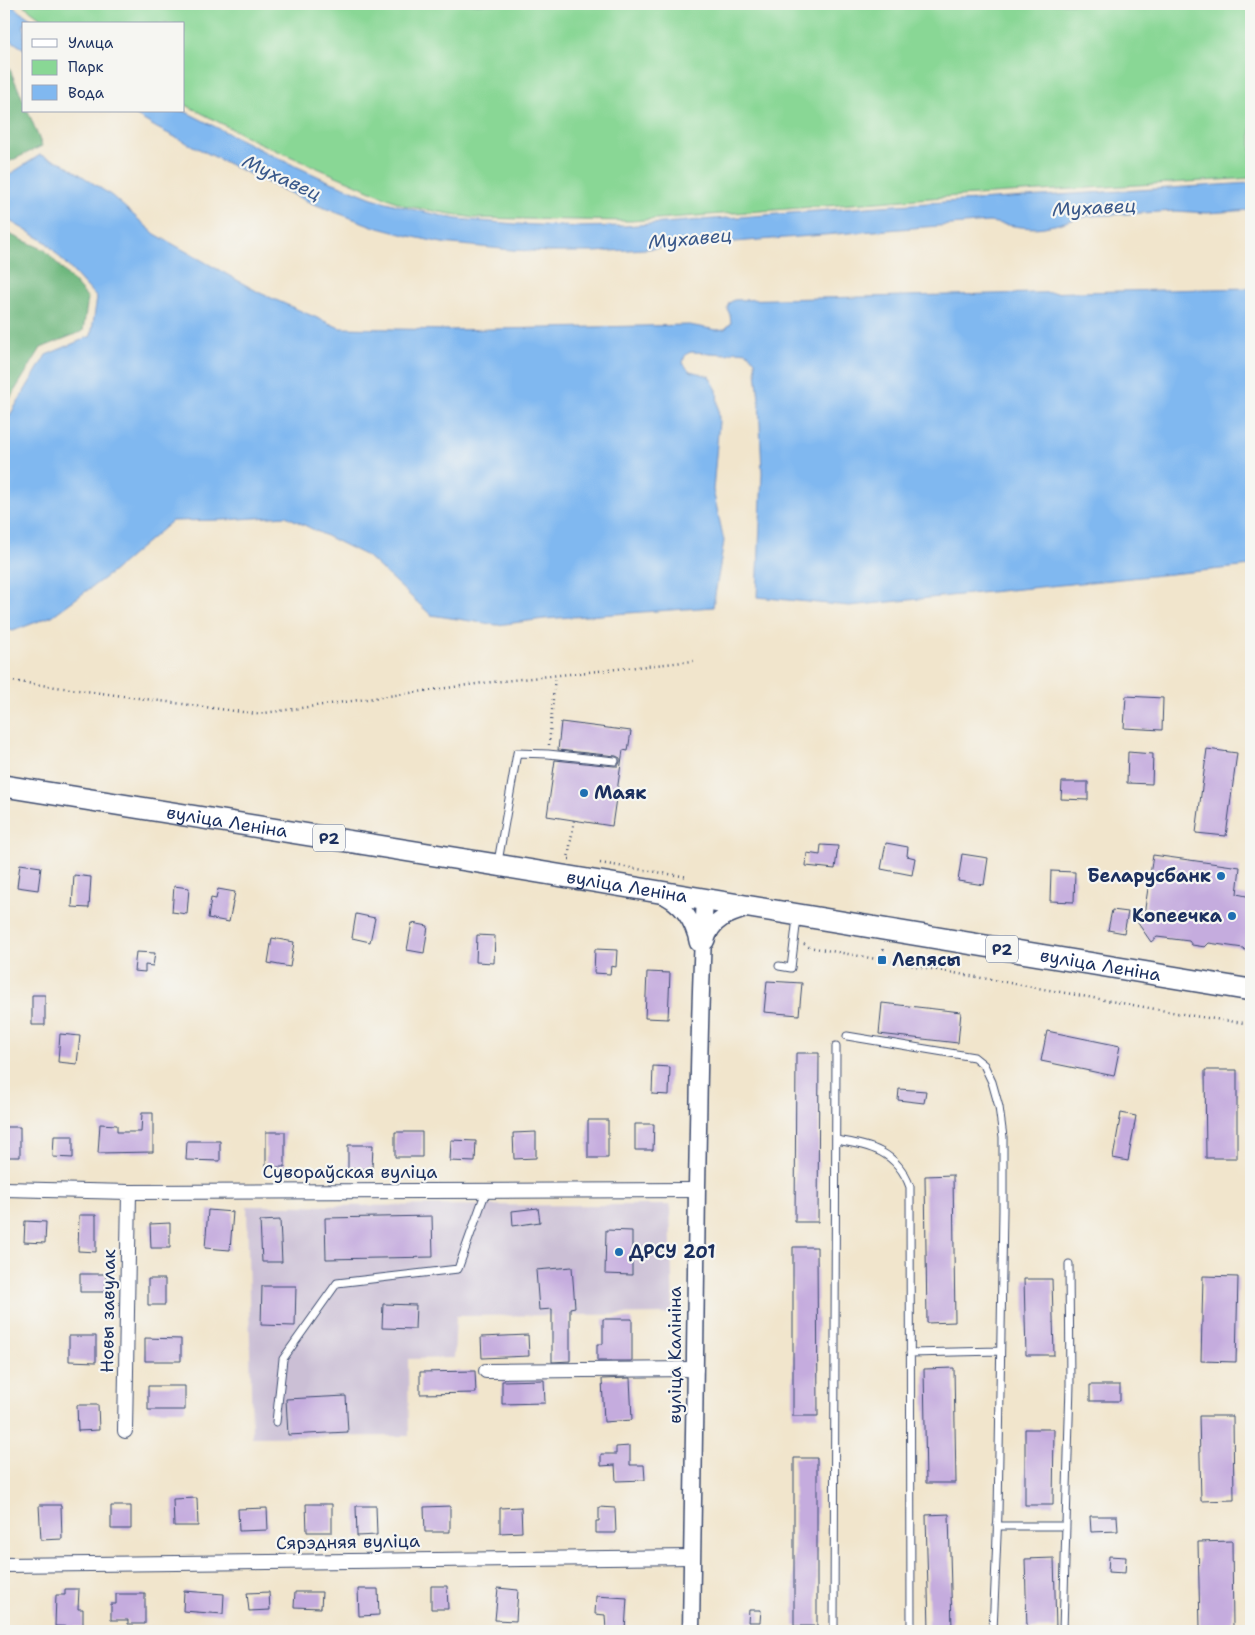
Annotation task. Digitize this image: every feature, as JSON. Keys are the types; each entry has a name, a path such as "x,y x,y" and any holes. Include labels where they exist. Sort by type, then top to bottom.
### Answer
{"main road":[{"name":"вуліца Леніна","path":"4,786 497,865 1251,990"}],"street":[{"path":"653,891 665,896 682,908 690,919 696,933 701,958"},
{"name":"вуліца Калініна","path":"692,1631 696,1369 695,1263 701,958 705,900"},
{"path":"701,958 707,938 714,924 730,914 753,907"},
{"name":"Сувораўская вуліца","path":"4,1189 129,1192 697,1190"},
{"name":"Новы завулак","path":"125,1431 129,1192"},
{"path":"486,1372 696,1369"},
{"name":"Сярэдняя вуліца","path":"4,1565 692,1557"}],"lane":[{"path":"497,865 517,753 548,754 615,761"},
{"path":"779,966 791,968 797,915"},
{"path":"847,1036 974,1057 984,1065 992,1082 999,1107 1003,1137 1003,1210 997,1526 993,1631"},
{"path":"834,1631 836,1046"},
{"path":"836,1140 864,1145 883,1152 897,1163 908,1180 910,1187 911,1631"},
{"path":"276,1422 283,1359 337,1283 458,1269 486,1190"},
{"path":"1063,1631 1070,1384 1069,1264"},
{"path":"910,1353 1000,1351"},
{"path":"997,1526 1066,1526"}],"path":[{"path":"4,680 257,714 483,683 694,661"},
{"path":"548,754 555,675"},
{"path":"795,938 809,947 1184,1014 1251,1024"}],"shaded area":[{"path":"670,1205 673,1314 456,1316 454,1358 408,1359 409,1436 252,1437 247,1206"}],"green space":[{"path":"22,4 1251,4 1251,178 942,197 630,221 474,218 406,206 257,142 185,105 185,22 46,22"},
{"path":"4,56 22,97 22,112 28,112 42,146 4,164"},
{"path":"4,228 11,235 45,250 88,298 83,331 41,348 4,408"}],"water":[{"path":"4,4 9,4 35,22 22,22 22,48 4,36"},
{"name":"Мухавец","path":"130,112 185,112 269,154 326,180 372,198 456,219 515,224 580,227 625,226 881,206 1251,183 1251,210 1207,213 1176,211 1090,216 1037,228 989,222 594,252 512,250 442,243 375,227 311,203 157,128"},
{"path":"40,155 63,163 112,196 155,234 260,293 340,328 450,330 689,325 717,330 725,329 731,323 727,308 729,303 734,300 1251,288 1251,566 849,606 757,597 762,473 759,399 755,361 747,352 736,351 727,354 692,352 685,356 683,364 690,371 709,376 717,390 719,421 713,490 724,541 713,607 544,619 497,625 431,615 367,556 286,516 172,521 111,573 52,616 13,631 4,628 4,425 46,355 91,336 97,298 46,242 4,216 4,180 7,176"}],"building":[{"path":"1126,696 1163,698 1162,730 1124,728"},
{"name":"Маяк","path":"561,722 631,731 628,751 623,750 612,826 547,816 555,760 614,766 618,766 620,762 620,758 616,756 558,750"},
{"path":"1207,749 1237,753 1226,836 1196,833"},
{"path":"1128,752 1153,754 1152,784 1127,783"},
{"path":"1062,782 1088,782 1088,800 1061,799"},
{"path":"886,843 908,847 907,856 915,858 912,875 881,869"},
{"path":"821,845 838,846 835,869 806,866 807,853 820,855"},
{"path":"962,854 988,858 984,885 958,881"},
{"path":"1153,855 1240,867 1237,894 1251,897 1251,957 1243,948 1209,943 1205,947 1192,945 1189,941 1157,937 1151,942 1131,913 1144,915"},
{"path":"20,864 41,867 38,890 17,887"},
{"path":"1051,871 1075,872 1074,902 1050,901"},
{"path":"74,875 91,877 89,908 72,907"},
{"path":"174,886 189,888 187,914 172,912"},
{"path":"218,889 235,892 229,922 208,918 211,898 216,899"},
{"path":"1112,910 1128,912 1124,933 1108,930"},
{"path":"356,914 375,918 370,942 352,938"},
{"path":"412,923 428,926 424,953 407,950"},
{"path":"477,935 495,936 494,963 476,962"},
{"path":"272,938 294,942 290,967 268,963"},
{"path":"595,949 617,950 616,967 611,966 610,974 594,973"},
{"path":"136,952 155,953 153,966 145,965 145,972 134,971"},
{"path":"647,972 670,973 668,1019 645,1018"},
{"path":"767,981 802,983 799,1015 764,1012"},
{"path":"32,995 45,995 45,1025 32,1025"},
{"path":"882,1003 961,1012 958,1043 879,1034"},
{"path":"1047,1031 1120,1046 1114,1076 1041,1061"},
{"path":"60,1034 80,1036 77,1064 58,1062"},
{"path":"796,1053 819,1053 818,1222 795,1222"},
{"path":"653,1066 670,1067 669,1095 652,1094"},
{"path":"1205,1070 1237,1070 1237,1158 1206,1158"},
{"path":"899,1089 926,1091 924,1103 898,1100"},
{"path":"142,1113 153,1113 153,1152 98,1153 100,1124 117,1125 117,1132 141,1132"},
{"path":"1121,1113 1136,1116 1128,1161 1113,1158"},
{"path":"588,1120 608,1120 608,1158 588,1158"},
{"path":"635,1124 654,1124 653,1150 635,1150"},
{"path":"4,1127 20,1127 20,1157 4,1157"},
{"path":"266,1132 285,1132 285,1167 266,1167"},
{"path":"395,1132 422,1132 422,1157 395,1157"},
{"path":"536,1132 536,1158 514,1159 513,1133"},
{"path":"54,1136 73,1136 73,1158 53,1157"},
{"path":"451,1140 476,1141 475,1162 450,1161"},
{"path":"187,1141 220,1141 220,1161 186,1160"},
{"path":"348,1145 373,1145 372,1169 348,1169"},
{"path":"953,1175 955,1322 927,1323 925,1176"},
{"path":"538,1208 540,1222 513,1226 512,1211"},
{"path":"208,1210 233,1212 230,1250 205,1248"},
{"path":"79,1215 96,1215 96,1252 78,1251"},
{"path":"432,1216 433,1257 326,1259 325,1218"},
{"path":"280,1220 282,1262 262,1262 260,1221"},
{"path":"25,1221 46,1222 45,1243 24,1242"},
{"path":"170,1223 170,1248 151,1248 150,1224"},
{"name":"ДРСУ 201","path":"606,1230 632,1231 632,1275 605,1274"},
{"path":"793,1247 817,1247 818,1416 793,1416"},
{"path":"572,1267 575,1307 570,1308 570,1361 552,1362 552,1309 539,1310 536,1270"},
{"path":"80,1274 106,1274 106,1292 80,1292"},
{"path":"1203,1276 1238,1277 1236,1362 1201,1361"},
{"path":"148,1279 165,1279 165,1305 148,1305"},
{"path":"1024,1279 1052,1279 1054,1355 1026,1355"},
{"path":"262,1286 296,1286 295,1326 261,1325"},
{"path":"383,1304 416,1305 415,1329 382,1328"},
{"path":"603,1319 632,1319 632,1361 597,1361 597,1344 603,1344"},
{"path":"528,1335 529,1356 482,1358 481,1337"},
{"path":"69,1336 96,1336 96,1362 69,1361"},
{"path":"145,1338 181,1339 181,1361 145,1361"},
{"path":"954,1368 956,1483 926,1483 924,1369"},
{"path":"475,1371 476,1393 420,1394 420,1372"},
{"path":"630,1378 632,1420 604,1422 602,1379"},
{"path":"544,1380 545,1403 502,1404 502,1381"},
{"path":"1090,1385 1120,1385 1120,1401 1090,1401"},
{"path":"148,1386 185,1386 185,1410 148,1410"},
{"path":"346,1396 348,1432 288,1435 286,1399"},
{"path":"77,1405 98,1405 99,1430 78,1431"},
{"path":"1199,1416 1233,1416 1234,1500 1201,1501"},
{"path":"1025,1429 1054,1429 1053,1505 1025,1505"},
{"path":"630,1446 630,1465 644,1465 645,1480 616,1481 615,1465 601,1466 601,1454 616,1454 616,1447"},
{"path":"794,1458 817,1458 817,1626 794,1626"},
{"path":"197,1498 198,1526 174,1526 173,1499"},
{"path":"306,1504 332,1504 332,1532 307,1532"},
{"path":"39,1505 61,1505 62,1539 41,1540"},
{"path":"111,1506 131,1506 131,1529 111,1529"},
{"path":"356,1506 376,1506 377,1535 357,1536"},
{"path":"450,1506 450,1532 425,1532 424,1507"},
{"path":"521,1507 522,1532 500,1533 500,1508"},
{"path":"599,1507 615,1508 616,1533 596,1533 596,1521 599,1521"},
{"path":"267,1508 268,1530 239,1531 238,1509"},
{"path":"949,1514 952,1628 929,1629 926,1515"},
{"path":"1090,1516 1117,1516 1118,1531 1091,1532"},
{"path":"1232,1541 1233,1628 1200,1628 1198,1542"},
{"path":"1109,1556 1126,1557 1125,1573 1108,1572"},
{"path":"1054,1558 1056,1628 1027,1629 1025,1559"},
{"path":"431,1586 447,1586 448,1609 431,1609"},
{"path":"498,1588 518,1590 516,1621 495,1620"},
{"path":"65,1589 79,1589 78,1609 83,1609 83,1627 55,1626 56,1595 65,1595"},
{"path":"358,1589 378,1589 379,1615 359,1616"},
{"path":"184,1591 224,1594 223,1614 183,1611"},
{"path":"269,1592 270,1610 249,1611 247,1593"},
{"path":"295,1592 322,1592 321,1608 294,1607"},
{"path":"116,1594 145,1594 145,1624 128,1624 128,1620 111,1620 111,1604 116,1604"},
{"path":"596,1596 627,1598 625,1631 606,1631 605,1615 595,1614"},
{"path":"749,1610 761,1610 760,1622 748,1622"}],"place":[{"name":"Маяк","path":"584,793"},
{"name":"Беларусбанк","path":"1221,876"},
{"name":"Копеечка","path":"1232,916"},
{"name":"Лепясы","path":"882,960"},
{"name":"ДРСУ 201","path":"619,1252"}]}
